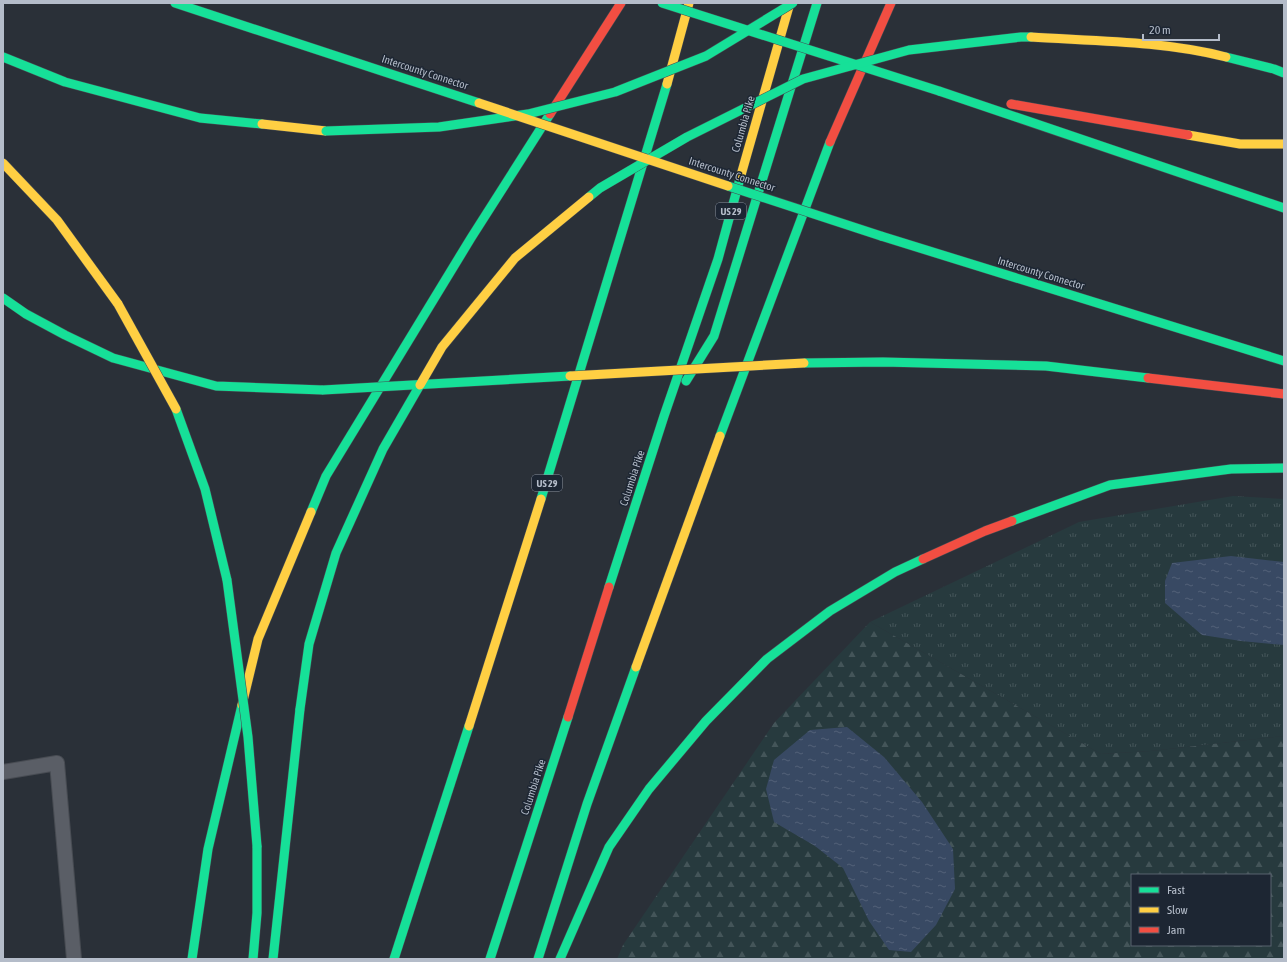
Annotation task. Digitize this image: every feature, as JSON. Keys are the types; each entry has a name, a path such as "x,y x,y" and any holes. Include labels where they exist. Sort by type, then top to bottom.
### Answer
{"highway":[{"name":"Intercounty Connector","path":"175,3 881,236 1284,361"},
{"path":"192,959 208,849 258,639 326,476 471,238 621,3"},
{"path":"662,3 939,91 1284,208"},
{"name":"US 29","path":"394,959 558,448 673,63 689,3"},
{"name":"Columbia Pike","path":"490,959 664,416 718,259 790,3"},
{"path":"3,57 65,82 200,118 326,131 440,127 528,114 614,92 706,56 793,3"},
{"path":"664,416 714,336 817,3"},
{"path":"538,959 587,804 695,502 824,157 891,3"},
{"path":"272,959 300,709 309,644 336,553 387,442 442,347 515,258 600,188 687,137 803,79 909,50 1021,37 1136,43 1208,52 1284,73"},
{"path":"567,87 588,38"},
{"path":"939,91 1240,144 1284,144"},
{"path":"3,163 58,220 118,304 176,409 204,489 227,580 248,737 257,846 257,913 254,959"},
{"path":"3,298 26,314 113,358 216,386 323,390 804,363 883,362 1046,366 1284,394"},
{"path":"560,959 609,847 649,789 706,721 767,659 830,611 895,572 985,532 1110,485 1231,469 1284,468"}],"lane":[{"path":"3,772 57,763 74,959"}],"green space":[{"path":"1233,496 1284,499 1284,736 1151,751 1101,754 870,622 1079,522"},
{"path":"870,622 1101,754 1151,751 1284,736 1284,959 617,959 623,945 774,723"}],"water":[{"path":"1231,556 1284,562 1284,645 1241,641 1202,635 1165,603 1165,581 1172,563"},
{"path":"847,727 884,757 922,802 953,849 955,889 936,925 911,952 889,950 869,921 843,868 815,846 774,822 766,789 774,760 810,730"}],"traffic: fast":[{"path":"175,3 479,103"},
{"path":"662,3 939,91"},
{"path":"326,131 439,127 528,114 615,92 706,56 793,3"},
{"path":"686,381 714,336 817,3"},
{"path":"589,197 600,188 687,137 803,79 909,50 1031,37"},
{"path":"3,57 65,82 200,118 262,124"},
{"path":"1226,57 1284,73"},
{"path":"541,499 667,84"},
{"path":"939,91 1284,208"},
{"path":"311,512 326,476 471,238 550,114"},
{"path":"720,436 830,142"},
{"path":"609,587 664,416 718,259 741,175"},
{"path":"728,186 881,236"},
{"path":"881,236 1284,361"},
{"path":"3,298 26,314 113,358 216,386 323,390"},
{"path":"804,363 883,362 1046,366 1148,378"},
{"path":"323,390 570,376"},
{"path":"300,709 309,644 336,553 383,449 420,385"},
{"path":"176,409 205,489 227,580"},
{"path":"1012,521 1110,485 1231,469 1284,468"},
{"path":"560,959 609,847 649,789 706,721 767,659 830,611 895,572 923,559"},
{"path":"227,580 248,737 257,846"},
{"path":"538,959 587,804 636,667"},
{"path":"192,959 208,849 242,705"},
{"path":"273,959 300,709"},
{"path":"490,959 568,717"},
{"path":"394,959 469,726"},
{"path":"253,959 257,913 257,846"}],"traffic: slow":[{"path":"667,84 689,3"},
{"path":"741,175 790,3"},
{"path":"1031,37 1154,45 1226,57"},
{"path":"479,103 728,186"},
{"path":"262,124 326,131"},
{"path":"1188,135 1240,144 1284,144"},
{"path":"3,163 57,220 118,304"},
{"path":"420,385 442,347 515,258 589,197"},
{"path":"118,304 176,409"},
{"path":"570,376 804,363"},
{"path":"636,667 720,436"},
{"path":"469,726 541,499"},
{"path":"242,705 258,639 311,512"}],"traffic: jam":[{"path":"550,114 621,3"},
{"path":"830,142 891,3"},
{"path":"1011,104 1188,135"},
{"path":"1148,378 1284,394"},
{"path":"923,559 985,531 1012,521"},
{"path":"568,717 609,587"}]}
